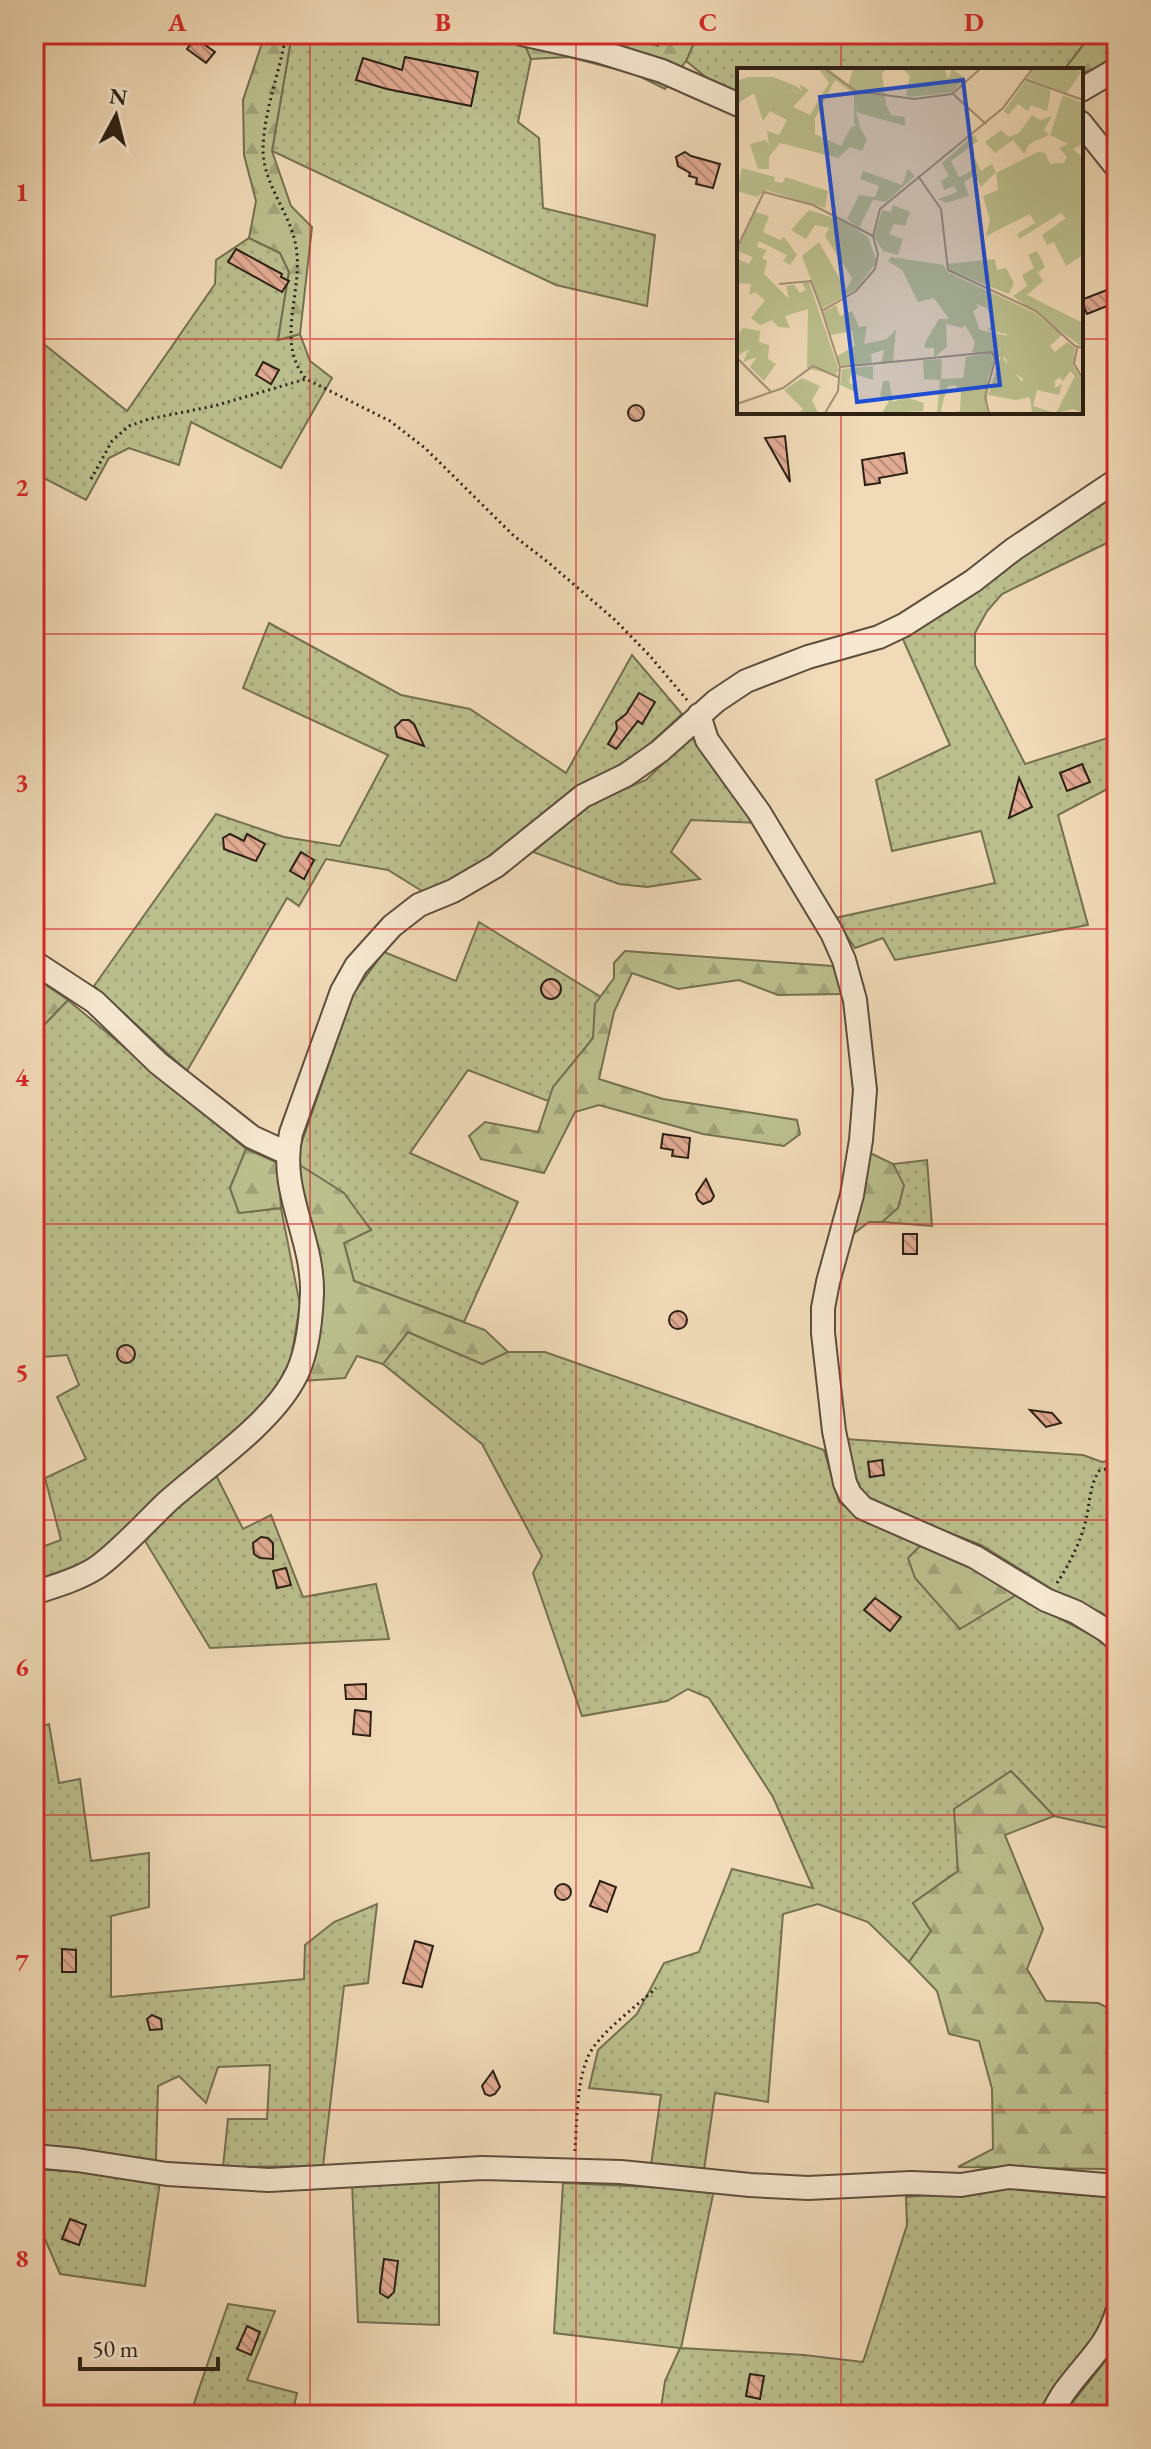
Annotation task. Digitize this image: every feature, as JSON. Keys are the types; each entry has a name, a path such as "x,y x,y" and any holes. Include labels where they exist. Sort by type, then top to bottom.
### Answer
{"street":[{"path":"522,34 598,51 662,71 737,104"},
{"path":"1083,89 1117,69"},
{"path":"1083,126 1117,168"},
{"path":"34,1593 75,1579 98,1566 205,1468 272,1412 295,1379 306,1343 312,1293 309,1258 294,1210 287,1172 287,1153 291,1133 342,991 372,946 419,905 453,891 496,866 583,796 626,775 660,751 699,715 746,681 770,670 879,637 904,625 973,581 1014,549 1117,480"},
{"path":"699,715 707,740 759,812 832,933 844,960 855,1000 865,1090 861,1140 852,1195 823,1308 834,1431 845,1483 863,1508 975,1557 1046,1600 1076,1612 1117,1640"},
{"path":"34,962 95,1002 158,1063 252,1137 287,1153"},
{"path":"34,2156 167,2174 269,2180 435,2169 621,2172 808,2188 911,2183 961,2185 1009,2177 1117,2186"},
{"path":"1051,2415 1067,2388 1099,2352 1113,2327 1117,2312"}],"path":[{"path":"286,34 264,127 263,154 266,175 297,249 291,329 292,354 298,369 306,379 390,421 425,448 514,536 615,620 699,715"},
{"path":"91,479 112,441 129,426 214,406 306,379"},
{"path":"1046,1600 1066,1569 1086,1522 1092,1482 1099,1471 1117,1466"},
{"path":"573,2171 580,2086 587,2058 597,2042 656,1988"}],"green space":[{"path":"265,34 292,34 272,151 291,206 312,227 300,334 278,340 289,272 280,253 249,238 256,201 244,155 243,100"},
{"path":"292,34 520,34 531,59 518,122 539,138 543,208 655,235 647,306 556,285 272,151"},
{"path":"520,34 618,34 658,46 664,34 698,34 686,61 665,89 635,74 569,57 531,59"},
{"path":"698,34 1099,34 1084,44 1066,68 737,68 737,91 718,87 686,61"},
{"path":"1099,34 1117,34 1117,52 1098,67 1083,73 1083,68 1066,68 1084,44"},
{"path":"249,238 280,253 289,272 278,340 300,334 310,361 332,378 281,468 191,422 179,465 129,448 109,458 86,500 34,473 34,336 127,411 215,284 216,260"},
{"path":"1117,493 1117,538 1002,594 987,611 975,633 975,665 1025,764 1117,735 1117,784 1058,815 1088,925 895,960 883,938 855,948 835,918 995,883 981,831 892,851 876,780 950,745 902,637 1029,546"},
{"path":"269,623 401,695 470,709 566,773 632,655 682,714 629,763 460,880 422,891 388,870 326,859 299,906 287,898 187,1071 94,986 216,814 284,837 340,846 388,755 243,688"},
{"path":"695,733 758,823 691,820 671,852 700,879 647,887 619,884 533,852 589,804 646,780"},
{"path":"479,922 601,997 596,1007 592,1039 557,1084 548,1101 468,1070 410,1153 518,1202 464,1322 354,1281 344,1243 371,1229 295,1162 353,994 384,952 456,981"},
{"path":"625,951 833,966 842,994 778,995 739,980 678,989 632,973 614,1012 599,1079 663,1099 797,1120 800,1134 784,1146 703,1134 599,1105 575,1112 544,1173 481,1159 469,1136 485,1122 538,1132 553,1087 593,1038 595,1004 614,978 614,963"},
{"path":"34,977 68,1000 44,1025 34,1024"},
{"path":"68,1000 246,1149 230,1188 239,1213 281,1208 300,1305 291,1359 270,1400 98,1554 71,1571 34,1581 34,1550 61,1540 45,1478 86,1459 57,1397 79,1385 67,1355 43,1357 34,1331 34,1024 44,1025"},
{"path":"246,1149 278,1163 281,1208 239,1213 230,1188"},
{"path":"870,1153 893,1164 904,1185 898,1208 882,1222 869,1222 853,1234"},
{"path":"927,1160 932,1226 882,1222 901,1196 902,1189 893,1164"},
{"path":"295,1162 344,1193 371,1230 344,1243 354,1281 485,1330 508,1352 482,1364 408,1332 383,1364 357,1356 345,1378 303,1381 318,1317"},
{"path":"408,1332 482,1364 508,1352 545,1352 824,1450 839,1502 862,1519 923,1543 959,1629 1016,1595 1093,1636 1117,1654 1117,1830 1054,1816 1011,1771 955,1809 958,1871 913,1903 931,1931 909,1962 868,1922 818,1904 783,1914 768,2102 715,2093 704,2170 651,2165 661,2095 589,2088 598,2050 637,2014 664,1963 699,1952 732,1869 813,1888 773,1797 709,1698 688,1689 667,1701 582,1716 533,1573 542,1556 482,1444 383,1364"},
{"path":"845,1439 1083,1455 1102,1462 1117,1459 1117,1625 1102,1613 1063,1596 981,1545 870,1502 856,1483"},
{"path":"214,1471 243,1529 271,1515 303,1597 376,1584 389,1639 210,1648 142,1536"},
{"path":"923,1543 972,1562 1016,1595 960,1629 915,1578 908,1558"},
{"path":"49,1724 59,1783 80,1779 91,1861 149,1853 149,1907 111,1916 111,1997 304,1979 305,1945 334,1922 377,1904 368,1983 344,1986 323,2166 223,2167 228,2119 267,2119 270,2065 218,2067 206,2103 179,2076 158,2086 156,2160 34,2147 34,2008 40,2007 37,1878 34,1878 34,1729"},
{"path":"1011,1771 1054,1816 1005,1835 1043,1929 1027,1969 1046,2001 1098,2003 1117,2012 1117,2174 1105,2169 958,2167 993,2149 992,2089 979,2041 949,2034 937,1991 909,1962 931,1931 913,1903 958,1871 954,1809"},
{"path":"34,2169 99,2173 160,2182 145,2286 60,2274 45,2239 34,2233"},
{"path":"439,2178 439,2325 358,2322 352,2183"},
{"path":"563,2183 714,2190 681,2348 804,2355 863,2362 907,2225 906,2197 1002,2189 1093,2189 1117,2200 1117,2281 1099,2336 1042,2415 793,2415 793,2412 735,2406 732,2415 660,2415 665,2381 680,2348 554,2333"},
{"path":"228,2304 275,2311 247,2380 297,2393 292,2415 190,2415"},
{"path":"1117,2346 1117,2415 1066,2415 1070,2406"}],"building":[{"path":"195,38 215,52 206,63 187,49"},
{"path":"405,57 478,72 471,106 356,80 363,58 402,70"},
{"path":"685,152 720,164 713,188 696,184 697,178 689,176 690,173 678,166 676,157"},
{"path":"236,249 282,274 281,277 289,281 282,292 228,262"},
{"path":"1117,286 1117,302 1087,314 1083,299"},
{"path":"263,362 279,370 271,384 256,375"},
{"path":"636,405 644,413 636,421 628,413"},
{"path":"785,436 790,482 765,438"},
{"path":"904,453 907,473 879,478 880,483 865,485 862,460"},
{"path":"639,693 655,702 642,724 638,721 616,749 608,744 617,729 616,722 626,714"},
{"path":"402,720 414,724 424,746 397,737 395,727"},
{"path":"1082,764 1090,782 1067,791 1060,773"},
{"path":"1019,778 1032,807 1009,818"},
{"path":"230,834 244,841 247,834 265,844 256,861 224,849 223,838"},
{"path":"301,852 314,860 304,879 290,871"},
{"path":"547,979 555,979 561,989 555,999 547,999 541,993 541,985"},
{"path":"663,1134 690,1138 688,1158 672,1156 673,1150 661,1148"},
{"path":"706,1179 714,1196 703,1204 696,1194"},
{"path":"903,1234 917,1234 917,1254 903,1254"},
{"path":"678,1311 687,1320 678,1329 669,1320"},
{"path":"126,1345 135,1354 126,1363 117,1354"},
{"path":"1030,1410 1052,1413 1061,1423 1046,1427"},
{"path":"882,1460 884,1475 870,1477 868,1462"},
{"path":"261,1537 273,1543 273,1559 254,1554 253,1543"},
{"path":"286,1568 291,1585 277,1588 273,1571"},
{"path":"875,1598 901,1617 890,1631 864,1610"},
{"path":"366,1684 366,1699 346,1699 345,1685"},
{"path":"355,1710 371,1712 370,1736 353,1734"},
{"path":"600,1881 616,1887 607,1912 590,1906"},
{"path":"563,1884 569,1886 569,1898 563,1900 557,1898 555,1892 557,1886"},
{"path":"415,1941 433,1946 422,1987 403,1983"},
{"path":"62,1949 76,1950 76,1972 62,1972"},
{"path":"152,2015 161,2019 162,2029 150,2030 147,2019"},
{"path":"493,2071 500,2087 490,2096 485,2094 482,2086"},
{"path":"70,2219 86,2225 79,2245 62,2239"},
{"path":"384,2259 398,2261 394,2292 388,2298 380,2293"},
{"path":"247,2326 260,2332 251,2355 237,2349"},
{"path":"750,2374 764,2376 760,2399 746,2396"}]}
